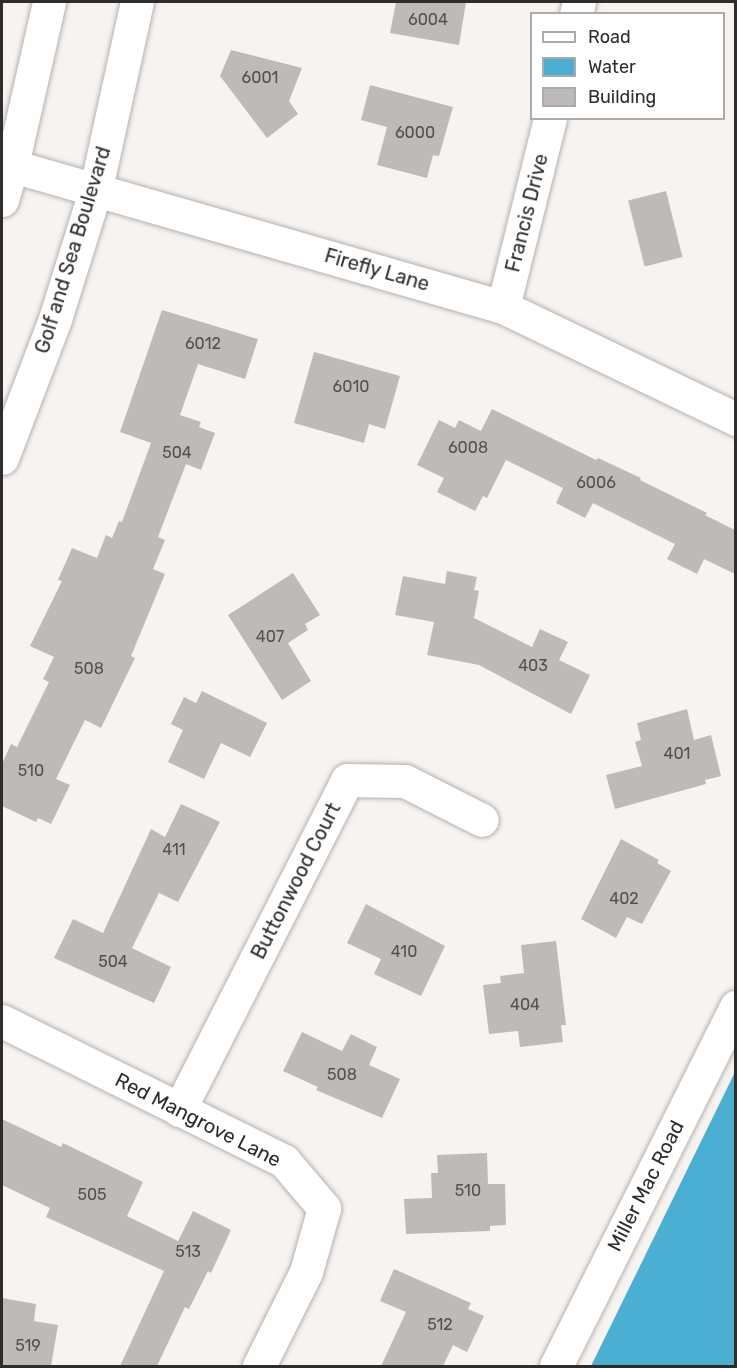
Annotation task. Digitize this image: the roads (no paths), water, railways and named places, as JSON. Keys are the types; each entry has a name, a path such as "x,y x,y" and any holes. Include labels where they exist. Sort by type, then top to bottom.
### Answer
{"street":[{"path":"2,200 7,164 49,2"},
{"name":"Golf and Sea Boulevard","path":"2,458 55,319 96,188 137,2"},
{"name":"Francis Drive","path":"503,307 550,120"},
{"name":"Firefly Lane","path":"7,164 503,307 735,419"},
{"name":"Buttonwood Court","path":"179,1110 347,780 405,781 482,820"},
{"name":"Miller Mac Road","path":"556,1366 735,1006"},
{"name":"Red Mangrove Lane","path":"2,1021 284,1161 324,1208 306,1272 259,1366"}],"water":[{"path":"735,1072 735,1366 591,1366"}]}
